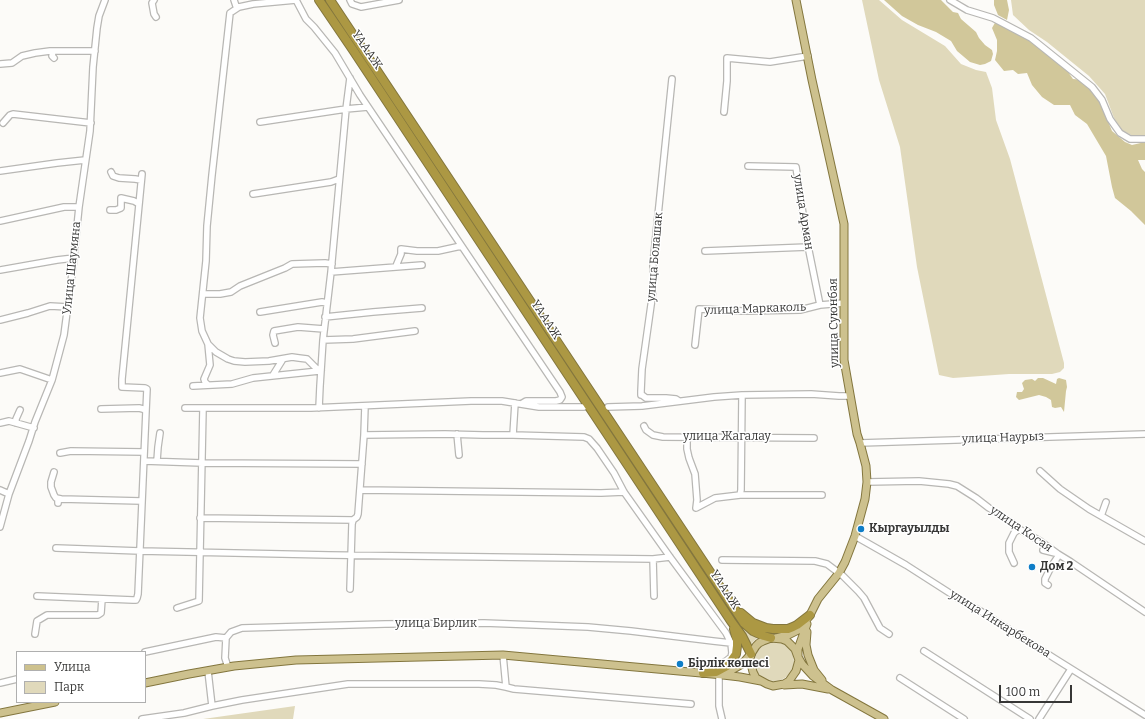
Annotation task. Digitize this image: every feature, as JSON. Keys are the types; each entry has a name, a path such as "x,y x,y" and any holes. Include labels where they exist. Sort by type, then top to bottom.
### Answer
{"highway":[{"name":"ҮАААЖ","path":"319,0 742,636 751,654"},
{"name":"ҮАААЖ","path":"330,0 747,626 758,634 774,638"},
{"path":"732,603 753,623 766,628 788,629 797,625 810,615"},
{"path":"703,673 722,670 734,658 737,650 737,640 731,621"}],"main road":[{"name":"улица Суюнбая","path":"774,638 788,635 800,629 810,615 818,599 839,574 854,536 865,499 867,482 866,466 857,434 844,360 844,224 796,0"},
{"path":"779,685 794,676 798,666 799,646 810,615"},
{"path":"810,615 806,638 808,655 814,670 832,690"},
{"path":"724,675 737,668 763,640 774,638 787,641 795,649 798,657 809,673 832,690 884,719"},
{"path":"751,654 751,666 756,678 761,682"},
{"path":"146,683 208,670 261,663 327,659 503,655 724,675 740,677 767,684 802,684 832,690"},
{"path":"0,713 50,703"}],"street":[{"name":"Улица Шаумяна","path":"0,527 9,494 34,428 37,416 52,380 64,335 79,207 91,123 93,67 99,16 105,0"},
{"path":"154,0 152,3 156,17"},
{"path":"234,0 236,6 240,7"},
{"path":"320,370 307,359 292,358 269,361 234,361 220,355 211,348 202,331 200,318 212,168 230,13 240,7 253,4 296,0 306,19 314,26 335,53 368,107 562,397 560,400 556,401 526,401 518,403"},
{"path":"350,0 352,4 361,7 399,0"},
{"path":"950,0 967,10 993,18 1031,38 1092,87 1102,100 1110,119 1120,133 1130,139 1145,139"},
{"path":"53,51 52,56 54,58"},
{"path":"0,64 12,64 22,56 53,51 95,51"},
{"path":"724,112 727,81 727,58 770,62 808,56"},
{"path":"319,408 320,370 350,78"},
{"name":"улица Болашак","path":"672,79 653,264 654,291 642,369 641,395 646,398 666,398 676,399 679,401"},
{"path":"260,122 368,107"},
{"path":"4,123 10,115 13,114 91,123"},
{"path":"0,171 52,163 85,160"},
{"name":"улица Арман","path":"748,166 796,167 808,247 820,305"},
{"path":"111,172 113,176 119,178 141,180"},
{"path":"37,596 136,600 138,594 147,389 122,388 122,379 142,174"},
{"path":"254,194 339,180"},
{"path":"110,210 120,208 122,198 129,199 139,204"},
{"path":"0,221 64,207 79,207"},
{"path":"396,266 401,254 401,249 438,251 461,246"},
{"path":"705,251 808,247"},
{"path":"0,270 74,258"},
{"path":"203,294 220,294 231,292 240,286 292,264 324,262 332,264"},
{"path":"331,272 422,265"},
{"path":"260,312 322,302 327,303"},
{"name":"улица Маркаколь","path":"695,345 698,310 800,310 820,305 844,303"},
{"path":"0,320 50,306 68,307"},
{"path":"326,318 422,308"},
{"path":"274,343 274,332 280,330 298,327 324,329"},
{"path":"323,340 353,339 414,331"},
{"path":"208,344 210,365 204,379 208,385"},
{"path":"273,375 283,359"},
{"path":"0,373 20,369 52,380"},
{"path":"193,386 232,384 253,378 320,370"},
{"path":"608,407 642,406 742,395 797,394 850,396"},
{"path":"740,495 742,395"},
{"path":"185,408 319,408 472,401 502,401 539,407 584,407"},
{"path":"513,435 518,403"},
{"path":"200,518 353,520 357,518 366,406"},
{"path":"101,409 139,408 146,411"},
{"path":"177,608 199,601 203,409"},
{"path":"16,423 20,410"},
{"path":"0,423 9,421 34,428"},
{"name":"улица Жагалау","path":"644,426 646,430 653,435 663,437 814,438"},
{"path":"157,461 160,433"},
{"path":"364,435 456,434 589,438 614,473 624,492 726,633 731,643 732,653 730,657 718,665 709,667 703,673"},
{"path":"456,434 459,455"},
{"name":"улица Наурыз","path":"860,443 1145,434"},
{"path":"687,437 687,449 695,474 697,500 696,508 715,498 740,495 822,495"},
{"path":"60,453 71,451 144,452"},
{"path":"144,461 202,463 362,464"},
{"path":"1040,471 1060,489 1101,516 1145,541"},
{"path":"54,472 51,487 54,496 60,501 141,501"},
{"name":"улица Косая","path":"867,482 919,481 957,486 1014,524 1019,529 1040,541 1145,612"},
{"path":"0,490 9,494"},
{"path":"360,490 624,492"},
{"path":"1101,516 1106,502"},
{"path":"350,589 353,520"},
{"path":"1014,563 1010,552 1009,543 1014,533 1019,529"},
{"name":"улица Инкарбекова","path":"854,536 906,565 1145,715"},
{"path":"56,548 351,555 654,559 670,557"},
{"path":"1043,550 1058,554 1045,579 1045,583 1048,585"},
{"path":"654,559 654,596"},
{"path":"722,560 815,561 827,564 858,591 864,598 880,628 889,634"},
{"path":"35,634 37,621 47,615 98,615 101,613 102,598"},
{"name":"улица Бирлик","path":"146,652 216,637 226,638 231,632 237,629 250,627 484,624 631,630 731,643"},
{"path":"226,638 225,658 228,667"},
{"path":"924,651 1030,719"},
{"path":"503,655 506,687"},
{"path":"1039,719 1071,669"},
{"path":"208,670 212,706"},
{"path":"722,719 719,706 724,675"},
{"path":"900,678 964,719"},
{"path":"0,683 16,679"},
{"path":"142,719 348,684 479,684 496,685 519,690 691,704"}],"green space":[{"path":"862,0 879,0 902,20 945,46 961,64 986,72 992,88 996,120 1010,159 1064,363 1064,368 1060,372 1052,374 1009,374 953,378 939,375 917,267 900,147 879,80"},
{"path":"1011,0 1145,0 1145,136 1133,136 1122,130 1114,118 1105,94 1089,76 1047,42 1029,30 1013,15"},
{"path":"730,609 749,633 758,637 750,645"},
{"path":"774,641 788,647 794,661 788,675 774,681 760,675 754,661 760,647"},
{"path":"295,706 293,719 203,719"}],"shaded area":[{"path":"884,0 941,0 953,12 958,13 961,19 976,32 985,45 992,50 993,54 991,61 980,65 970,62 957,51 951,41 902,16"},
{"path":"994,0 1007,0 1009,10 1007,20 998,15 994,5"},
{"path":"996,21 1038,44 1066,69 1073,79 1084,80 1098,97 1112,131 1125,142 1132,145 1145,142 1145,160 1138,160 1145,172 1145,225 1115,198 1106,156 1087,124 1075,115 1070,105 1054,105 1042,97 1032,85 1027,73 1018,74 1013,70 1004,71 995,60 997,40 992,28"},
{"path":"1038,378 1043,378 1056,384 1057,379 1059,378 1066,380 1067,387 1064,412 1061,407 1052,407 1051,400 1046,397 1039,395 1019,400 1016,397 1017,392 1022,392 1024,389 1022,383 1025,380 1032,379 1035,381"}],"place":[{"name":"Кыргауылды","path":"861,529"},
{"name":"Дом 2","path":"1032,567"},
{"name":"Бірлік көшесі","path":"680,664"}]}
